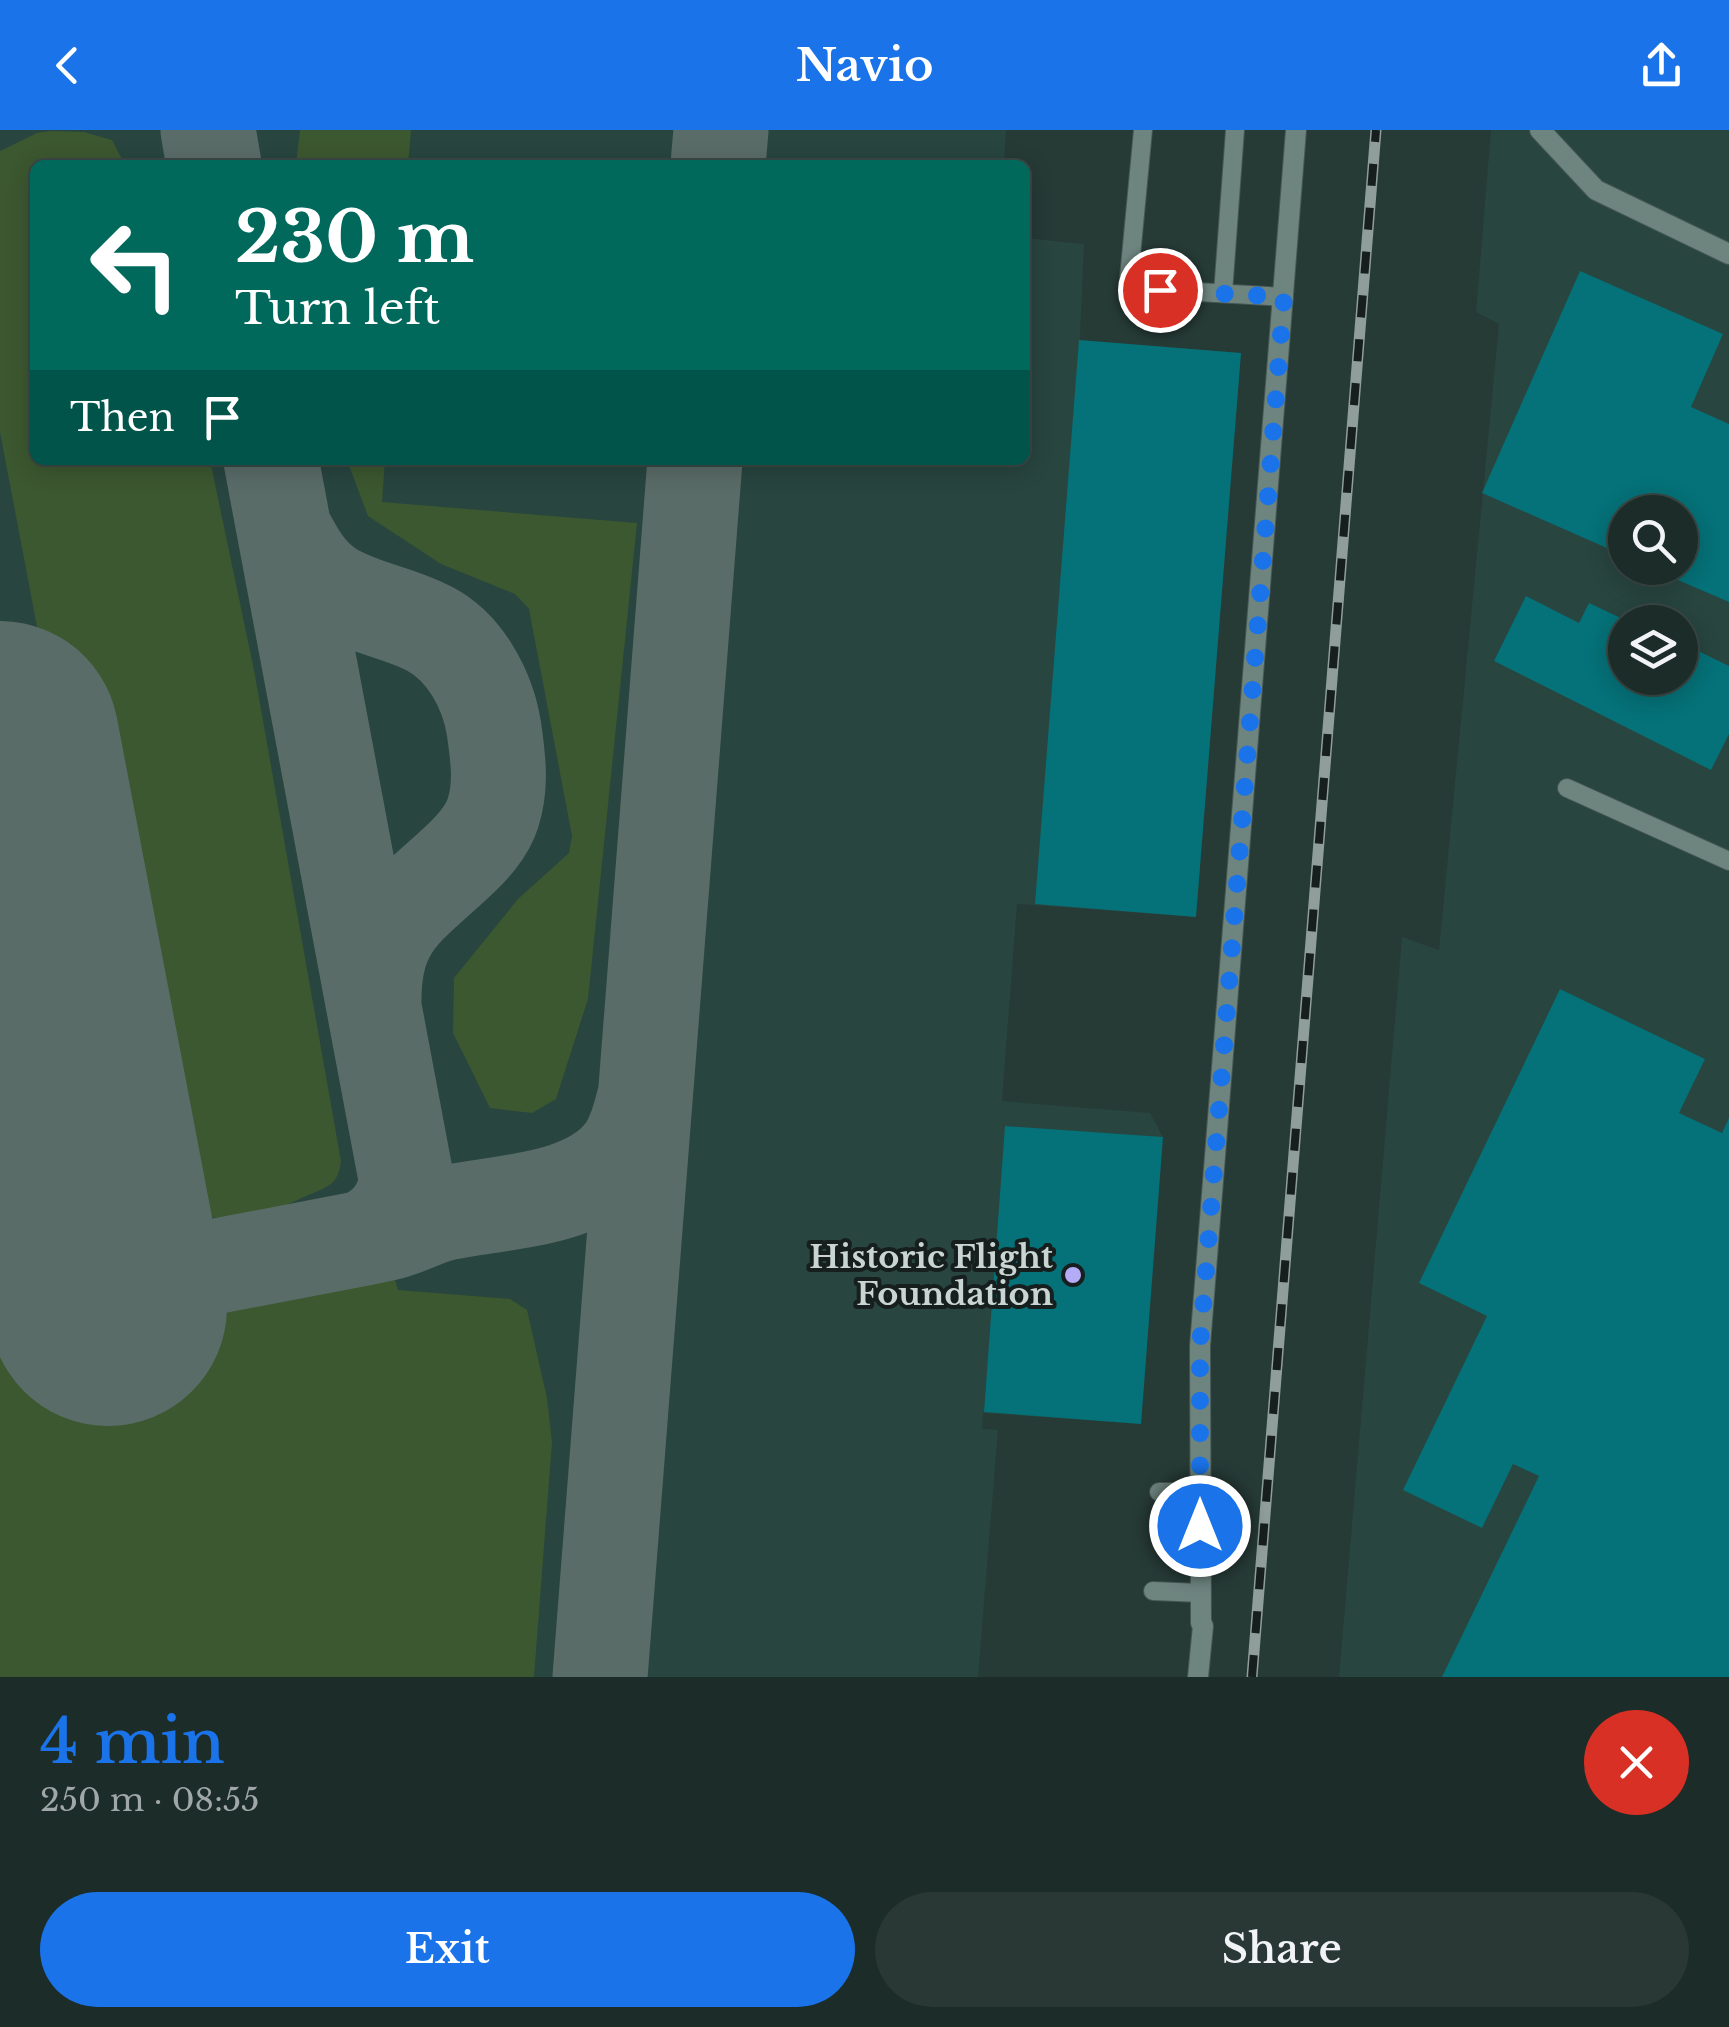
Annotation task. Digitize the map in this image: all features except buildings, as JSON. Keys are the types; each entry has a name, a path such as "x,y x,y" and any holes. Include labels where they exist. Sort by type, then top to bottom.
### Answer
{"street":[{"path":"1198,1677 1203,1626 1200,1346 1296,130"},
{"path":"1540,130 1596,190 1729,254"}],"lane":[{"path":"1143,130 1128,288 1284,297"},
{"path":"1223,294 1235,130"},
{"path":"1568,788 1729,861"},
{"path":"1159,1492 1200,1492"},
{"path":"1153,1591 1200,1593"}],"shaded area":[{"path":"0,130 1006,130 1004,160 30,160 30,465 1030,465 1030,239 1084,244 1080,340 1241,353 1196,917 1017,904 1002,1101 1150,1113 1163,1137 1141,1424 983,1413 982,1429 998,1430 978,1677 0,1677"},
{"path":"1491,130 1729,130 1729,1677 1339,1677 1402,937 1439,950 1499,324 1476,312"}],"green space":[{"path":"300,130 411,130 408,160 297,160"},
{"path":"84,132 112,140 122,160 30,160 30,465 211,465 254,670 341,1161 337,1176 325,1188 283,1206 245,1216 148,1211 0,432 0,151 37,133"},
{"path":"349,465 385,465 382,502 637,523 588,999 556,1099 532,1113 490,1108 453,1033 454,978 518,899 569,853 572,836 529,609 515,594 441,564 368,516"},
{"path":"0,1070 65,1412 182,1390 167,1315 395,1280 398,1290 510,1299 527,1310 547,1398 552,1442 534,1677 0,1677"}],"taxiway":[{"path":"208,130 213,160"},
{"path":"718,160 721,130"},
{"path":"272,465 407,1183 392,1216 364,1238"},
{"path":"600,1677 695,465"},
{"path":"284,529 309,570 331,589 418,623 454,647 481,686 494,729 498,782 490,820 468,851 409,906 387,935 380,953 374,999"},
{"path":"100,1264 119,1274 160,1277 380,1235 446,1213 567,1189 590,1180 625,1150 644,1100"}],"runway":[{"path":"0,740 108,1307"}],"railway":[{"path":"1252,1677 1376,130"}],"place":[{"name":"Historic Flight Foundation","path":"1073,1275"}],"route":[{"path":"1160,290 1284,297 1200,1346 1200,1526"}]}
